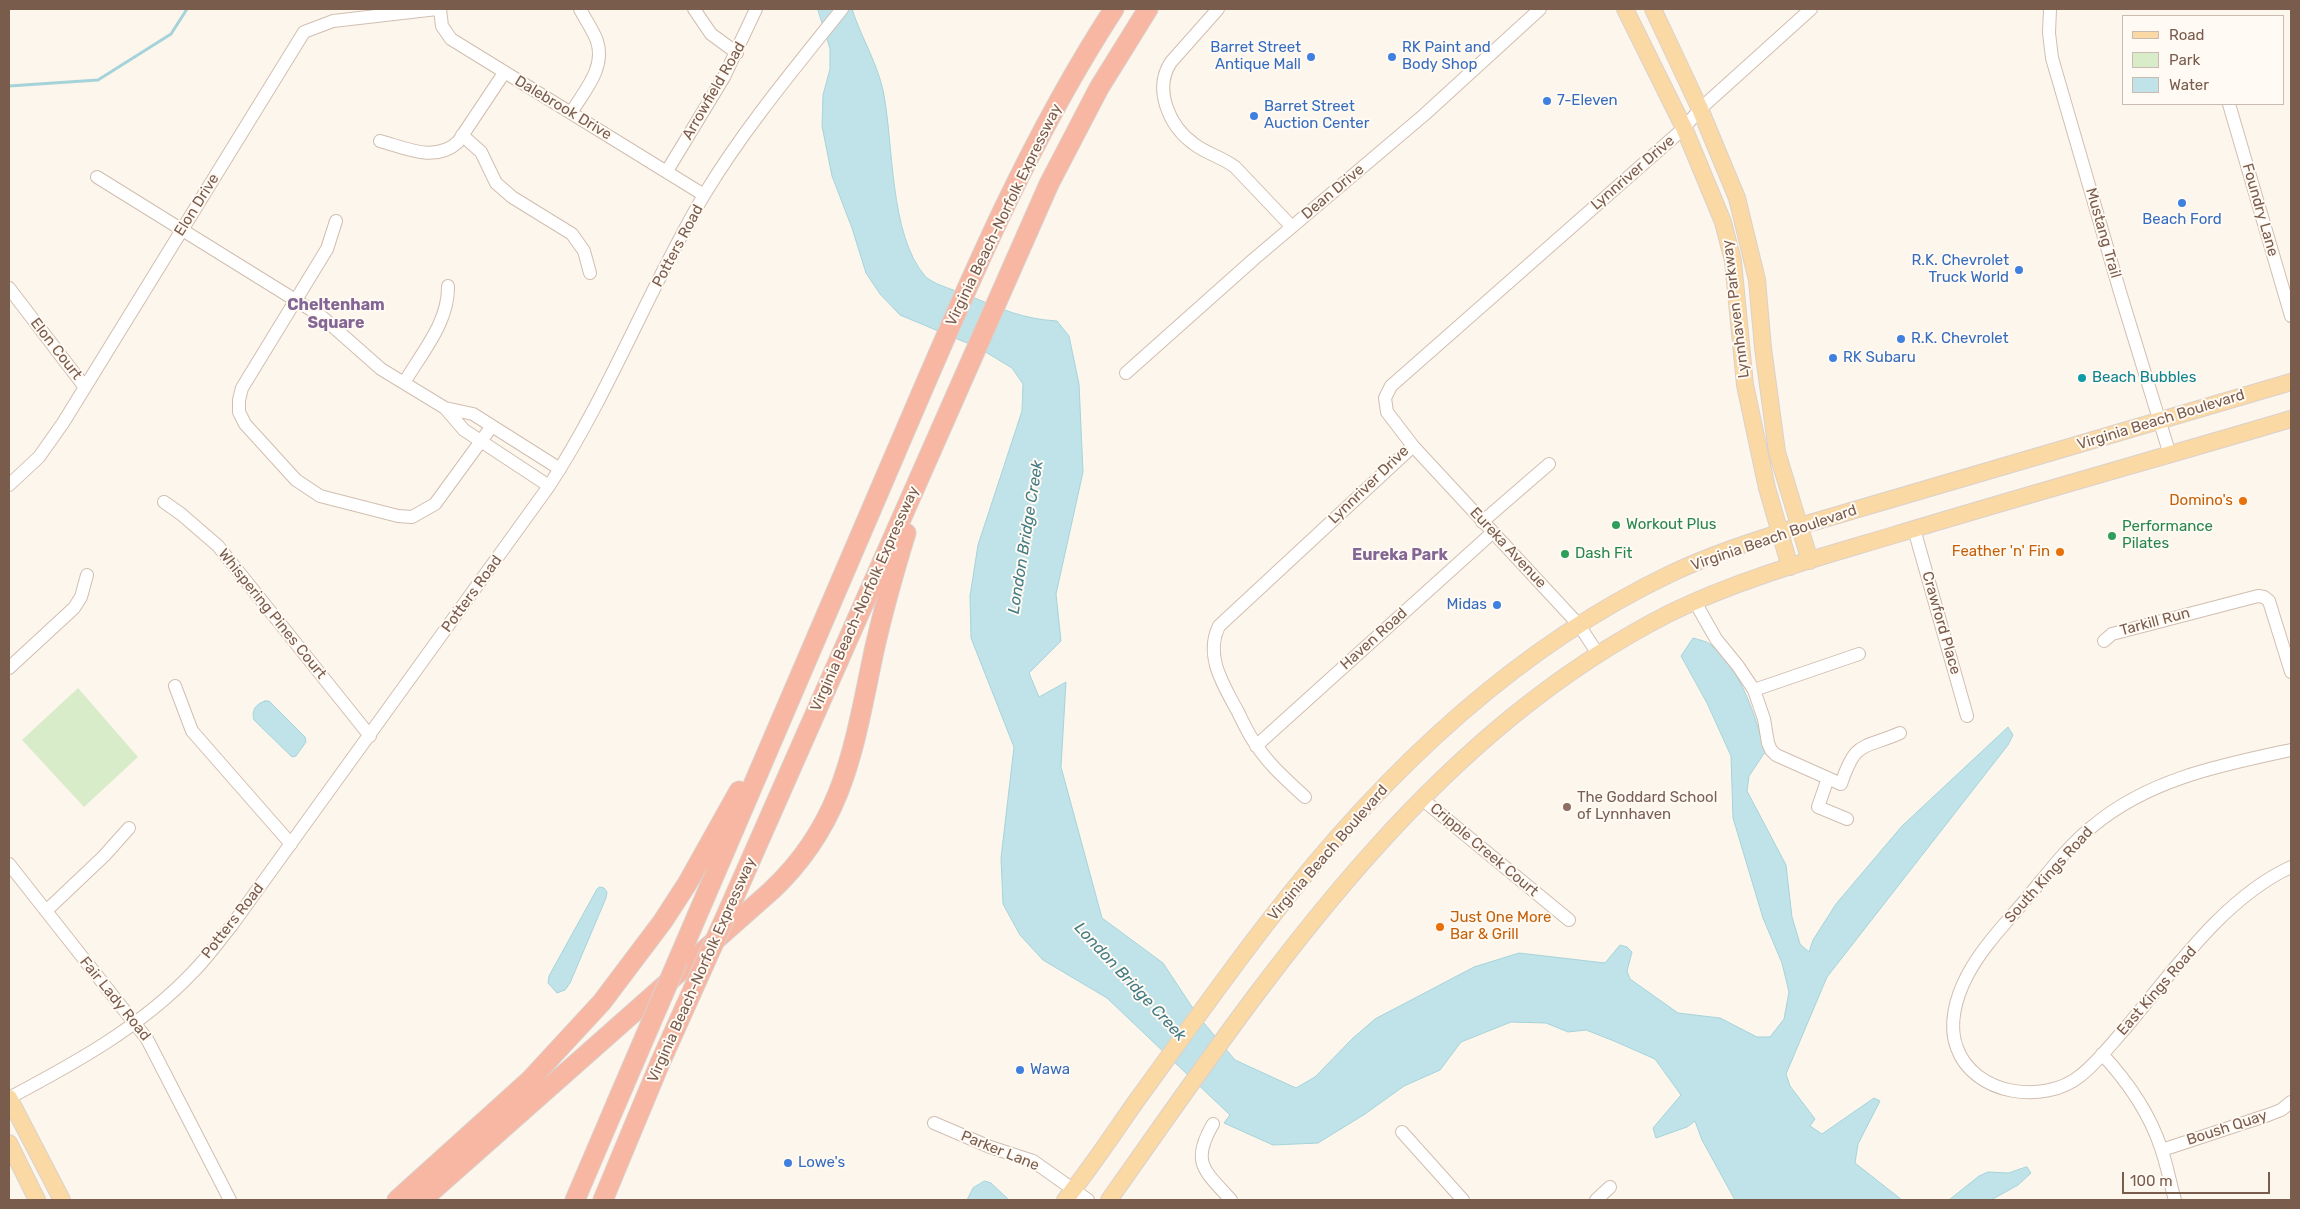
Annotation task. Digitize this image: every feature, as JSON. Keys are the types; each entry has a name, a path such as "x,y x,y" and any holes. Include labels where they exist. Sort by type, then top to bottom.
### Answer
{"highway":[{"name":"Virginia Beach-Norfolk Expressway","path":"575,1200 969,282 1034,147 1083,57 1114,9"},
{"name":"Virginia Beach-Norfolk Expressway","path":"603,1200 660,1064 1049,184 1099,88 1148,9"},
{"path":"1116,59 1160,9"},
{"path":"422,1200 771,891 795,866 818,835 830,814 844,782 889,588 930,452"},
{"path":"397,1200 530,1080 602,1002 663,921 774,735"}],"main road":[{"name":"Lynnhaven Parkway","path":"1625,9 1684,128 1720,212 1726,231 1738,305 1745,384 1758,447 1790,567"},
{"name":"Lynnhaven Parkway","path":"1653,9 1700,110 1736,198 1749,243 1757,280 1762,348 1777,452 1810,561"},
{"name":"Virginia Beach Boulevard","path":"1070,1195 1279,906 1340,833 1386,784 1468,708 1579,625 1669,575 1731,549 1780,532 2291,382"},
{"name":"Virginia Beach Boulevard","path":"1109,1200 1232,1029 1296,943 1342,886 1422,799 1508,721 1598,654 1635,632 1695,602 1790,567 2291,419"},
{"path":"9,1098 62,1200"},
{"path":"9,1143 37,1200"}],"street":[{"name":"Dalebrook Drive","path":"438,9 442,26 451,39 504,73 667,170 704,195"},
{"name":"Elon Drive","path":"9,485 39,457 63,423 84,386 304,32 333,21 438,9"},
{"path":"571,113 598,67 597,41 580,9"},
{"path":"694,9 711,34 737,53"},
{"name":"Arrowfield Road","path":"667,170 737,53 756,9"},
{"name":"Potters Road","path":"9,1098 85,1056 135,1023 194,972 232,925 560,470 582,434 704,195 728,157 842,9"},
{"path":"1218,9 1165,71 1162,88 1171,118 1193,144 1235,167 1292,226"},
{"name":"Dean Drive","path":"1126,373 1292,226 1424,114 1540,9"},
{"name":"Lynnriver Drive","path":"1305,797 1278,772 1256,746 1221,681 1215,664 1213,649 1217,628 1413,446 1387,412 1385,398 1391,386 1684,128 1700,110 1811,9"},
{"name":"Mustang Trail","path":"2050,9 2048,33 2052,58 2170,455"},
{"path":"380,141 425,153 437,154 451,148 504,73"},
{"name":"Foundry Lane","path":"2229,105 2291,316"},
{"path":"462,135 481,152 496,183 512,197 572,234 584,251 590,273"},
{"path":"96,177 321,316 362,353 404,383 445,408 464,430 549,486"},
{"path":"336,221 327,249 242,388 239,412 245,424 282,467 305,487 320,496 398,516 412,516 435,504 492,426"},
{"path":"404,383 444,317 448,299 448,286"},
{"name":"Elon Court","path":"9,288 84,386"},
{"path":"445,408 473,414 560,470"},
{"name":"Eureka Avenue","path":"1413,446 1579,625 1598,654"},
{"path":"1482,522 1549,464"},
{"name":"Whispering Pines Court","path":"164,502 218,546 370,736"},
{"name":"Crawford Place","path":"1914,529 1967,716"},
{"name":"Haven Road","path":"1256,746 1492,532"},
{"path":"9,668 74,608 81,597 87,575"},
{"name":"Tarkill Run","path":"2104,641 2112,634 2255,596 2264,597 2269,601 2280,630 2291,672"},
{"path":"1695,602 1716,638 1754,690 1764,718 1768,743 1776,755 1841,784 1849,761 1856,751 1900,733"},
{"path":"1754,690 1859,654"},
{"path":"175,686 192,731 291,844"},
{"name":"South Kings Road","path":"2016,1091 1986,1081 1969,1068 1962,1058 1954,1035 1953,1021 1958,1000 1966,979 1984,950 2065,853 2090,827 2110,812 2134,797 2172,781 2241,761 2291,750"},
{"path":"1828,778 1818,806 1847,819"},
{"name":"Cripple Creek Court","path":"1422,799 1569,920"},
{"path":"46,910 104,856 129,828"},
{"name":"Fair Lady Road","path":"9,864 153,1047 230,1200"},
{"name":"East Kings Road","path":"2016,1091 2031,1093 2056,1090 2081,1076 2176,967 2238,901 2268,878 2291,868"},
{"path":"2102,1054 2132,1090 2144,1109 2162,1150 2175,1200"},
{"name":"Boush Quay","path":"2162,1150 2268,1116 2281,1110 2291,1102"},
{"name":"Parker Lane","path":"934,1123 990,1147 1033,1161 1070,1195 1088,1200"},
{"path":"1214,1124 1201,1149 1203,1166 1231,1200"},
{"path":"1402,1132 1463,1200"},
{"path":"1596,1200 1610,1188"}],"green space":[{"path":"78,688 138,757 84,807 22,740"}],"water":[{"name":"London Bridge Creek","path":"818,9 852,9 883,90 895,188 905,237 913,258 925,276 940,285 1012,313 1057,321 1069,336 1079,384 1083,472 1056,594 1061,641 1029,673 1039,697 1066,682 1061,767 1102,918 1163,963 1198,1016 1235,1060 1296,1088 1315,1077 1353,1038 1375,1019 1474,967 1519,953 1605,963 1620,945 1627,947 1632,952 1627,971 1630,979 1678,1013 1720,1018 1757,1037 1770,1037 1784,1019 1789,992 1782,963 1763,918 1733,818 1731,756 1707,703 1681,656 1693,638 1709,644 1722,656 1739,681 1752,709 1765,752 1749,776 1747,791 1786,865 1792,917 1800,944 1809,952 1813,940 1836,904 1902,826 2008,727 2013,735 2008,745 1827,977 1786,1074 1790,1086 1815,1119 1810,1126 1822,1134 1874,1098 1880,1101 1858,1144 1855,1163 1902,1200 1735,1200 1702,1140 1695,1121 1687,1127 1656,1138 1653,1128 1681,1095 1655,1059 1586,1030 1568,1032 1546,1023 1511,1022 1461,1042 1440,1070 1404,1086 1365,1114 1318,1143 1273,1145 1224,1123 1230,1115 1107,998 1043,960 1020,935 1003,904 1001,858 1014,747 971,638 970,596 978,545 1022,411 1023,384 1012,368 979,348 900,315 880,294 866,273 852,228 832,176 822,126 823,95 830,69 830,49"},
{"path":"265,701 269,701 305,737 306,742 296,756 292,757 254,720 253,713 255,708"},
{"path":"600,887 604,888 607,892 606,898 570,983 565,990 557,993 548,983 549,976 597,889"},
{"path":"2027,1167 2031,1173 2018,1185 1991,1200 1949,1200 1979,1176 1988,1172 2008,1173"},
{"path":"985,1181 991,1183 1009,1200 967,1200 973,1188"}],"waterway":[{"path":"9,86 98,80 171,34 187,9"}],"place":[{"name":"Barret Street Antique Mall","path":"1311,57"},
{"name":"RK Paint and Body Shop","path":"1392,57"},
{"name":"7-Eleven","path":"1547,101"},
{"name":"Barret Street Auction Center","path":"1254,116"},
{"name":"Beach Ford","path":"2182,203"},
{"name":"R.K. Chevrolet Truck World","path":"2019,270"},
{"name":"R.K. Chevrolet","path":"1901,339"},
{"name":"RK Subaru","path":"1833,358"},
{"name":"Beach Bubbles","path":"2082,378"},
{"name":"Domino's","path":"2243,501"},
{"name":"Workout Plus","path":"1616,525"},
{"name":"Performance Pilates","path":"2112,536"},
{"name":"Feather 'n' Fin","path":"2060,552"},
{"name":"Dash Fit","path":"1565,554"},
{"name":"Midas","path":"1497,605"},
{"name":"The Goddard School of Lynnhaven","path":"1567,807"},
{"name":"Just One More Bar & Grill","path":"1440,927"},
{"name":"Wawa","path":"1020,1070"},
{"name":"Lowe's","path":"788,1163"}],"district":[{"name":"Cheltenham Square","path":"336,314"},
{"name":"Eureka Park","path":"1400,555"}]}
